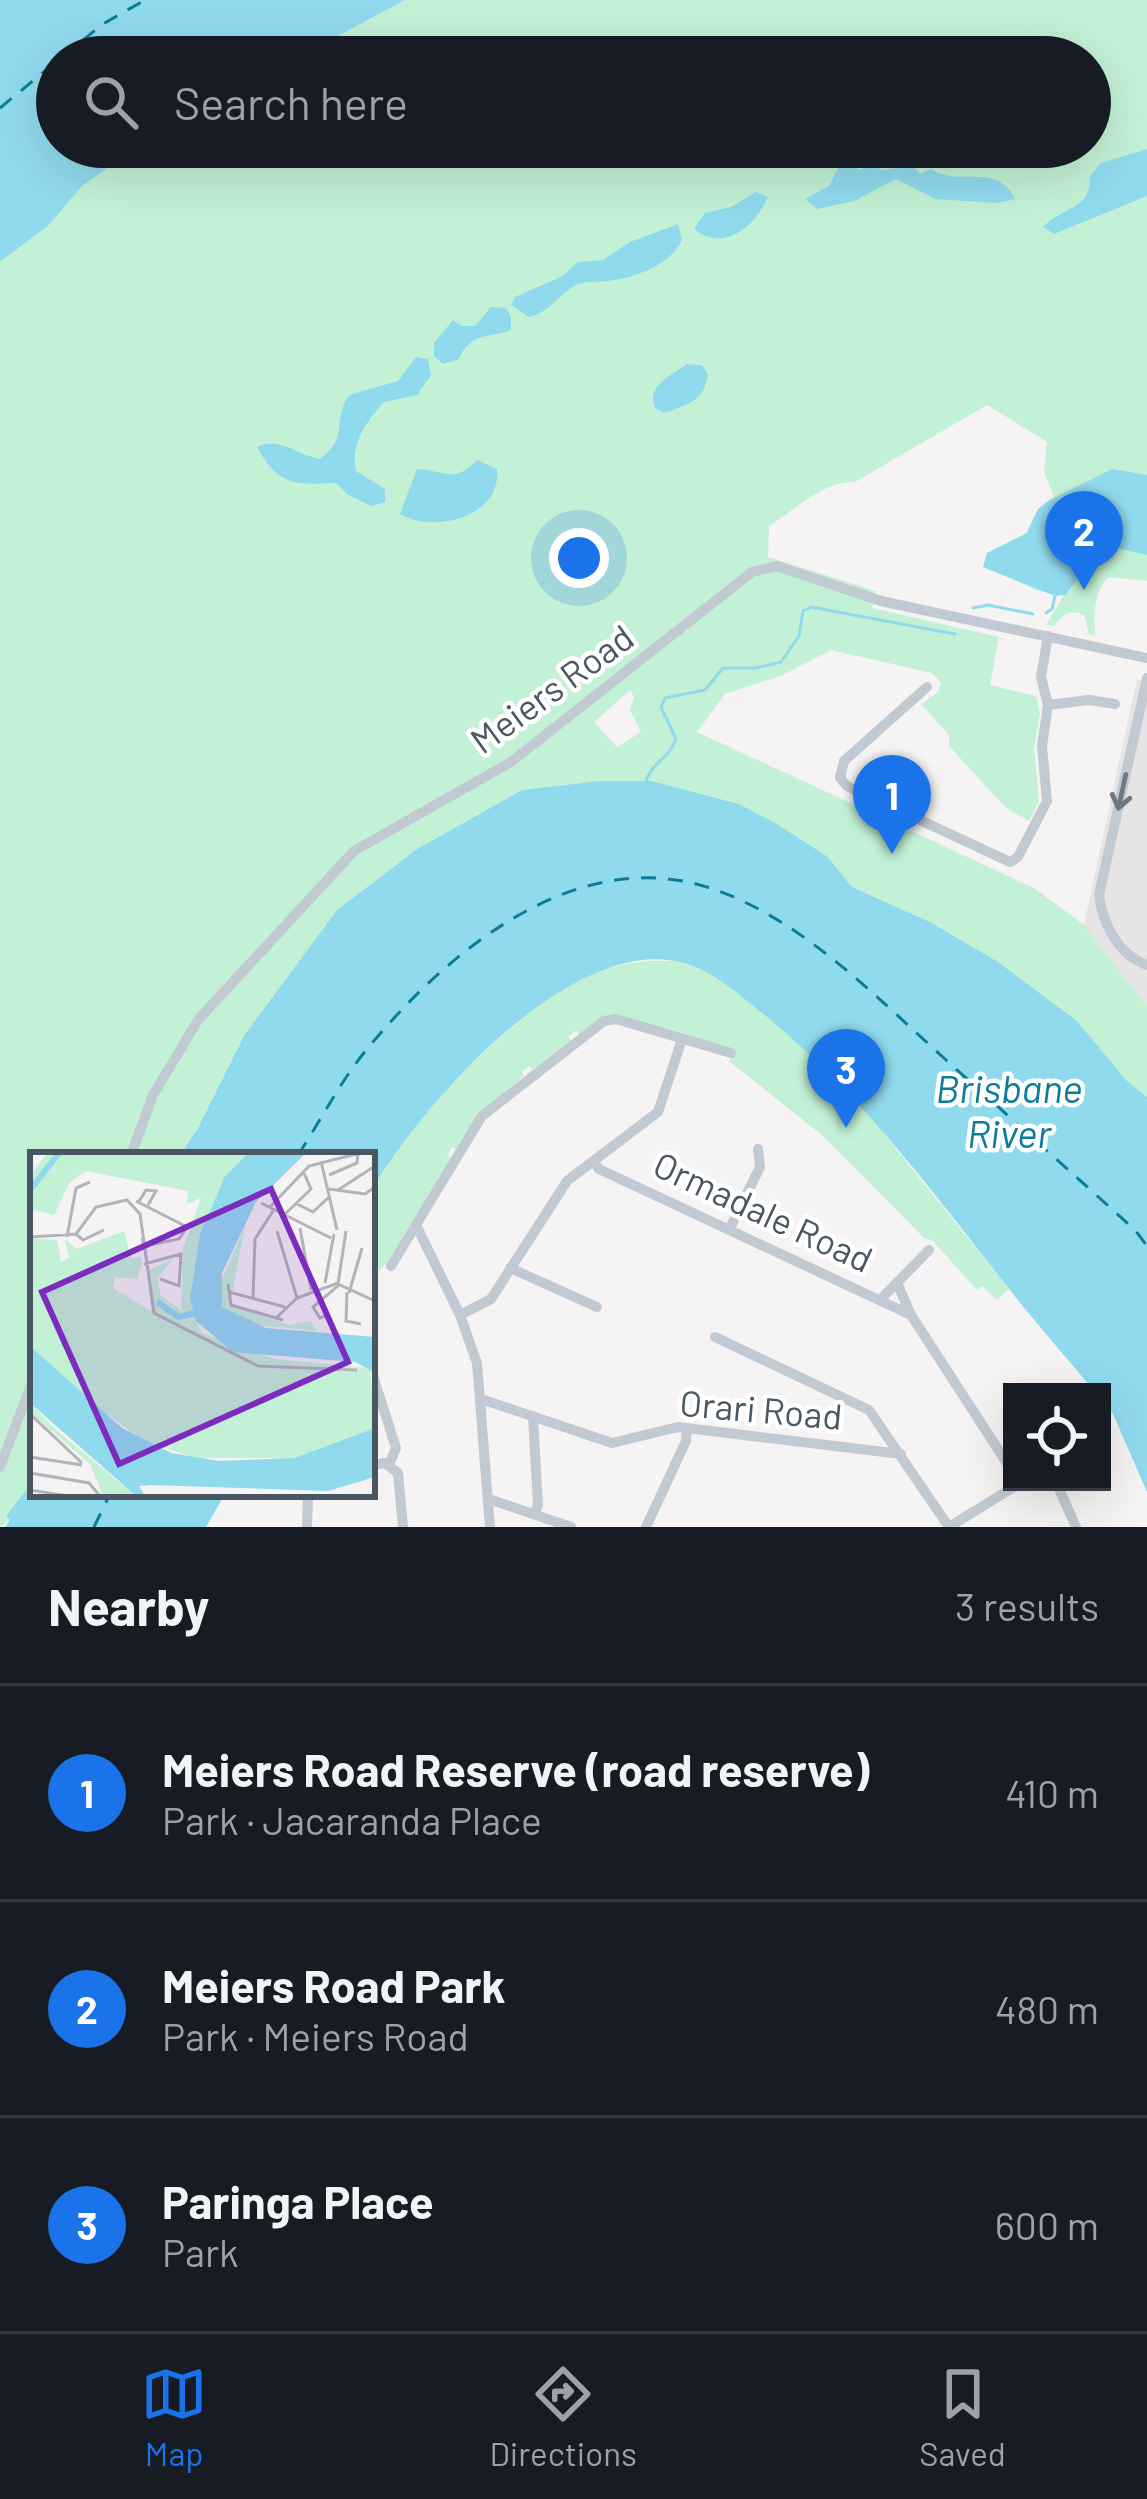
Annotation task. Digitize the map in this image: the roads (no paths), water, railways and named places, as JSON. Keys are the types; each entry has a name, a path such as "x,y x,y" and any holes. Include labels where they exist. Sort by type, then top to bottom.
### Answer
{"street":[{"name":"Meiers Road","path":"132,1152 153,1095 198,1020 354,851 512,762 752,572 777,566 881,601 1147,658"},
{"path":"927,686 841,765 842,781 1010,862 1018,857 1046,808 1042,746 1048,706 1041,676 1048,636"},
{"path":"1147,678 1099,895 1108,929 1132,960 1147,965"},
{"path":"1048,706 1089,700 1115,704"},
{"path":"392,1266 482,1116 604,1021 616,1019 731,1054"},
{"path":"460,1315 491,1299 561,1187 661,1108 682,1040"},
{"path":"729,1230 760,1167 758,1149"},
{"name":"Ormadale Road","path":"592,1161 599,1169 911,1315"},
{"path":"416,1226 460,1315 477,1364 490,1527"},
{"path":"880,1300 929,1250"},
{"path":"510,1268 597,1307"},
{"name":"Ormadale Road","path":"896,1283 911,1315 1003,1457"},
{"path":"715,1337 869,1410 949,1527 969,1522 1009,1491"},
{"path":"375,1382 396,1448 389,1466"},
{"path":"0,1467 30,1388"},
{"name":"Orari Road","path":"481,1399 612,1443 687,1428 901,1454"},
{"path":"532,1416 538,1505 534,1514"},
{"path":"860,1448 875,1438 877,1420"},
{"path":"646,1527 686,1441 687,1428"},
{"path":"375,1465 389,1466 398,1473 403,1527"},
{"path":"1060,1491 1076,1527"},
{"path":"307,1527 308,1497"},
{"path":"489,1498 572,1527"}],"water":[{"path":"0,0 405,0 338,36 36,36 36,168 107,168 82,186 48,226 0,262"},
{"path":"1147,149 1147,196 1054,234 1043,227 1080,202 1090,176 1097,168 1111,168 1111,160"},
{"path":"838,168 916,168 920,174 931,169 998,181 1015,199 997,203 935,199 896,179 854,201 817,209 805,199 829,186"},
{"path":"756,192 768,197 755,218 737,233 716,238 694,229 705,213 731,207"},
{"path":"678,224 682,240 677,249 651,269 578,284 529,317 511,305 515,297 561,277 578,262 603,260 630,242"},
{"path":"491,307 506,308 511,330 474,340 459,359 443,364 434,356 434,343 453,320 475,326"},
{"path":"416,357 428,359 431,375 417,395 384,402 355,452 356,471 385,489 385,502 372,506 348,495 336,483 289,480 265,460 257,447 265,444 320,459 335,442 349,395 398,381"},
{"path":"687,364 702,365 708,374 703,390 694,401 664,413 655,408 657,387"},
{"path":"477,460 497,469 496,486 477,510 430,522 400,514 417,469 455,474"},
{"path":"1112,469 1147,475 1147,555 1113,547 1065,595 1055,596 983,567 987,553 1027,533 1038,509 1048,501"},
{"name":"Brisbane River","path":"652,781 739,804 775,823 828,857 852,887 930,922 998,962 1077,1021 1126,1080 1147,1097 1147,1492 1111,1411 1111,1383 1087,1383 893,1144 828,1073 730,987 691,965 637,961 592,975 547,1000 462,1073 375,1184 375,1152 182,1152 245,1034 337,910 417,849 522,790"},
{"path":"30,1481 30,1497 223,1497 206,1527 5,1527 10,1520 6,1516"}],"waterway":[{"path":"1046,613 1055,596"},
{"path":"973,608 988,605 1033,614"},
{"path":"645,785 676,739 661,707 665,698 705,690 723,668 781,662 799,636 803,611 811,607 955,634"}],"place":[{"name":"Meiers Road Park","path":"1084,590"},
{"name":"Meiers Road Reserve (road reserve)","path":"892,854"},
{"name":"Paringa Place","path":"846,1128"}]}
